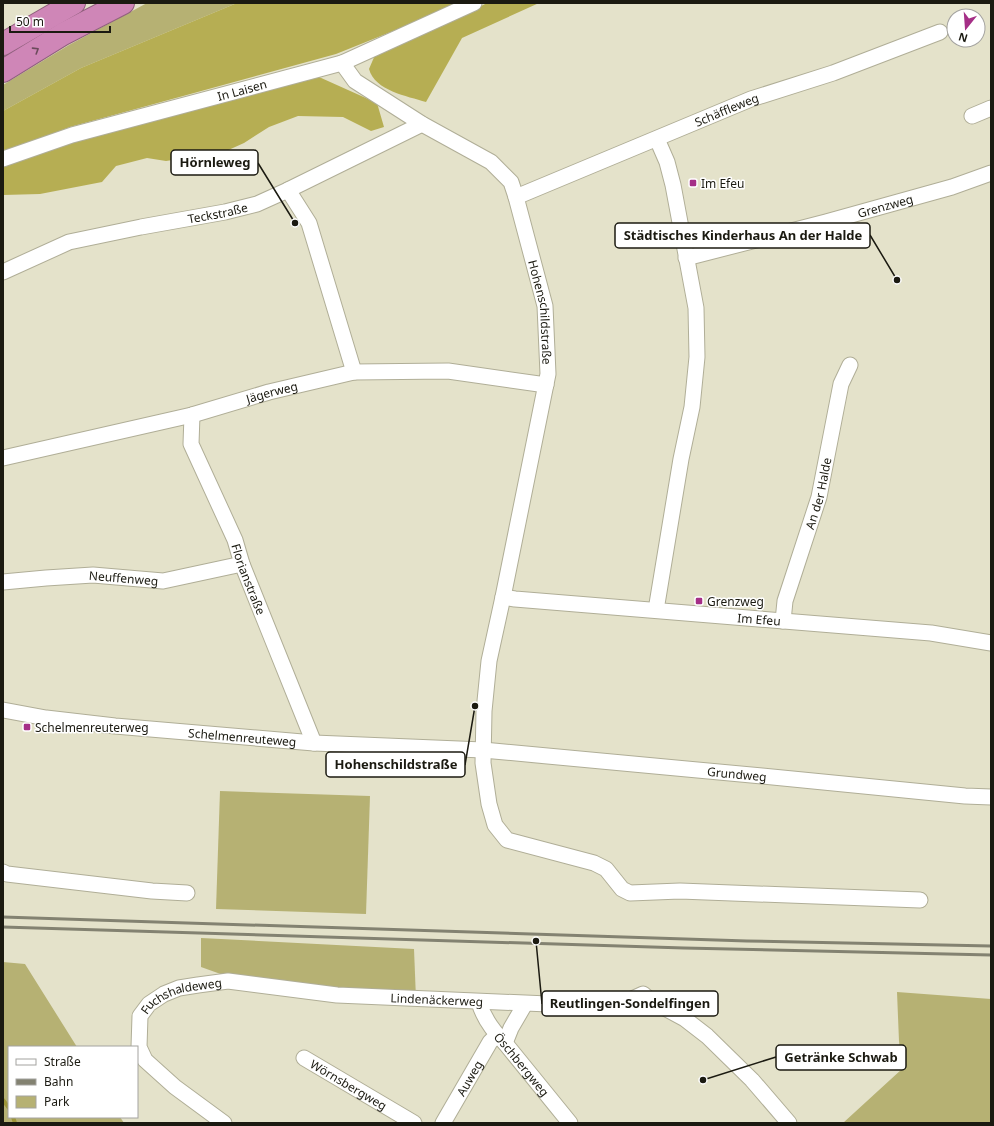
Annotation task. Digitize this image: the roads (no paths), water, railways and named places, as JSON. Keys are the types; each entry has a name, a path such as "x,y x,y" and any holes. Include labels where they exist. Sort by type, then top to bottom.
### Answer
{"highway":[{"path":"3,44 74,3"},
{"path":"3,70 63,34 123,3"}],"street":[{"name":"In Laisen","path":"3,159 72,135 342,63 474,3"},
{"name":"Schäffleweg","path":"516,197 751,99 833,73 940,32"},
{"name":"Hohenschildstraße","path":"342,63 355,81 422,124 491,162 511,182 545,306 548,374 485,688 483,750 489,804 495,825 507,840 594,862 606,869 622,889 630,893 680,891 920,900"},
{"path":"972,116 991,108"},
{"name":"Teckstraße","path":"3,272 69,242 141,227 226,212 257,204 422,124"},
{"path":"656,139 667,162 696,308 696,363 692,407 681,459 656,610"},
{"name":"Grenzweg","path":"686,258 826,222 952,187 991,173"},
{"path":"288,190 309,224 354,372"},
{"name":"An der Halde","path":"783,621 785,601 819,497 841,384 850,365"},
{"name":"Jägerweg","path":"3,458 192,415 269,392 354,372 448,371 546,385"},
{"name":"Florianstraße","path":"192,415 191,444 235,540 242,564 314,743"},
{"name":"Neuffenweg","path":"3,582 93,576 163,581 242,564"},
{"name":"Im Efeu","path":"503,597 931,633 991,643"},
{"name":"Schelmenreuteweg","path":"3,710 46,718 115,726 314,743 483,750"},
{"name":"Grundweg","path":"483,750 957,796 991,797"},
{"path":"3,872 7,874 152,891 187,893"},
{"name":"Lindenäckerweg","path":"228,981 337,995 525,1004 594,1006 614,1005 621,1004 643,994 650,1000 685,1019 707,1036 752,1080 789,1123"},
{"name":"Fuchshaldeweg","path":"224,1123 175,1087 145,1060 139,1046 139,1029 140,1016 149,1004 164,994 179,988 198,984 228,981"},
{"name":"Öschbergweg","path":"479,1002 481,1008 501,1039 570,1123"},
{"name":"Auweg","path":"444,1123 490,1042 501,1039 511,1028 525,1004"},
{"name":"Wörnsbergweg","path":"304,1058 414,1123"}],"waterway":[{"path":"3,1100 8,1107"},
{"path":"13,1118 15,1123"}],"railway":[{"path":"3,917 747,941 991,946"},
{"path":"3,927 684,948 991,955"}],"place":[{"name":"Im Efeu","path":"693,183"},
{"name":"Hörnleweg","path":"295,223"},
{"name":"Städtisches Kinderhaus An der Halde","path":"897,280"},
{"name":"Grenzweg","path":"699,601"},
{"name":"Hohenschildstraße","path":"475,706"},
{"name":"Schelmenreuterweg","path":"27,727"},
{"name":"Reutlingen-Sondelfingen","path":"536,941"},
{"name":"Getränke Schwab","path":"703,1080"}]}
